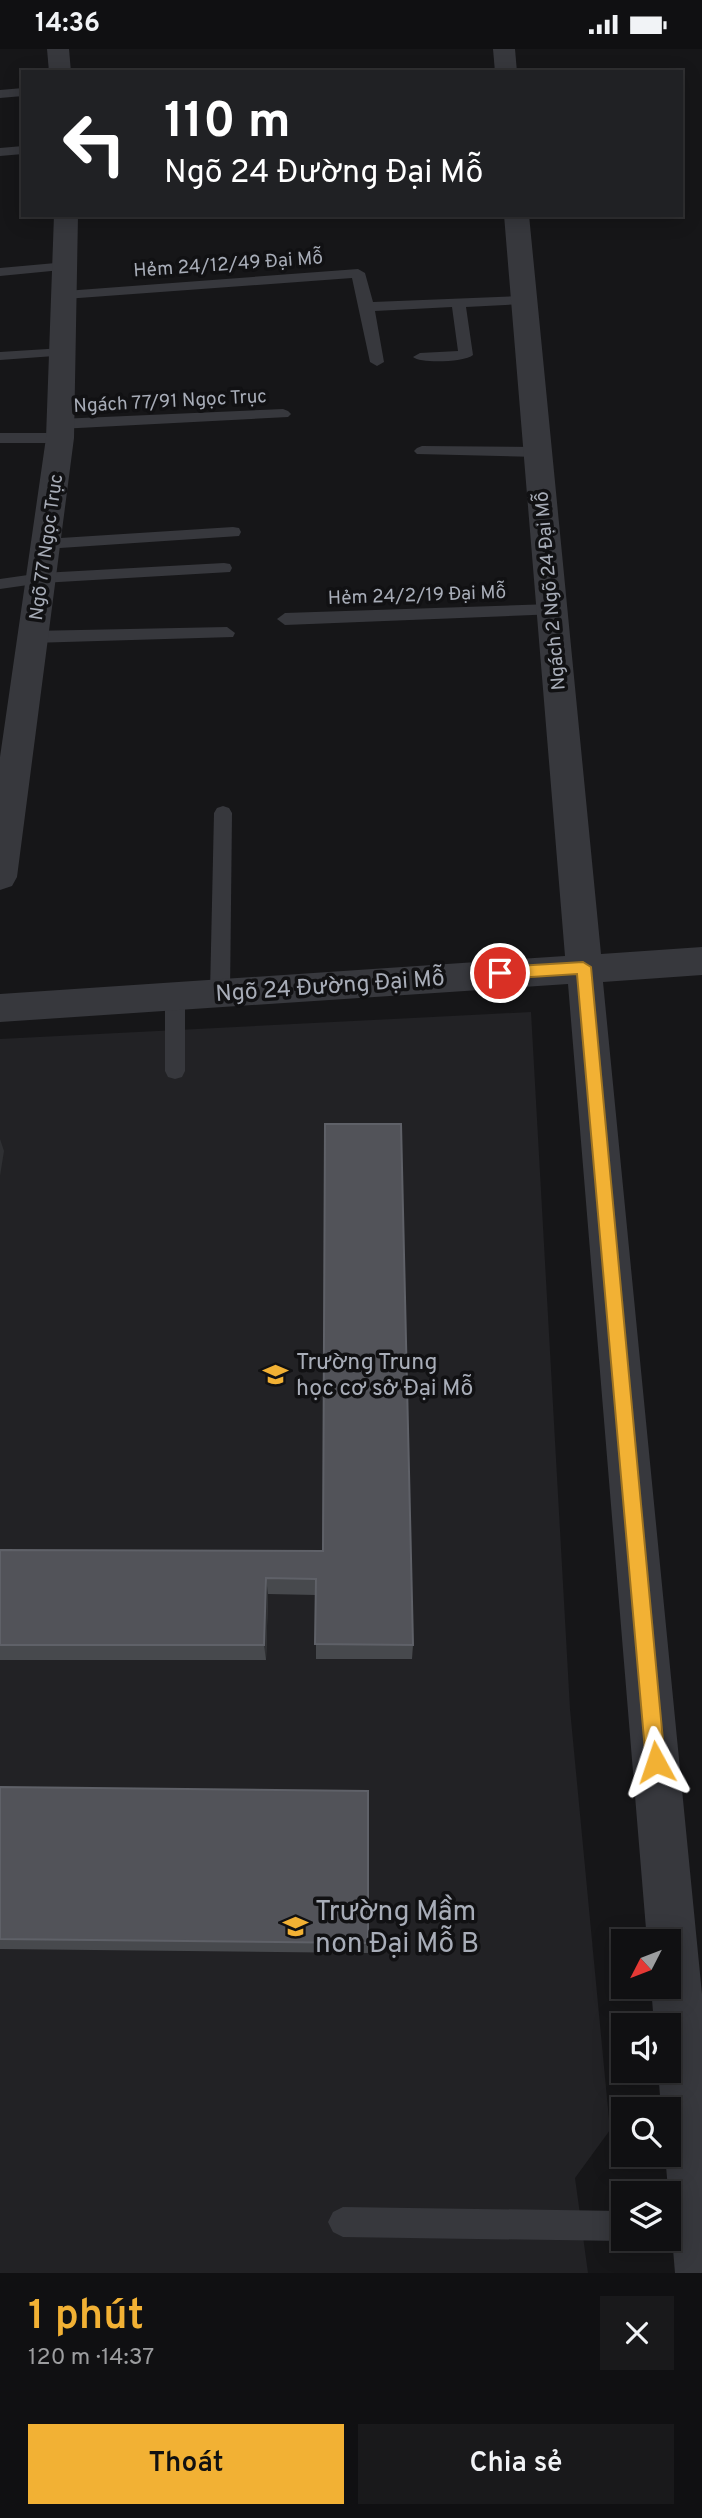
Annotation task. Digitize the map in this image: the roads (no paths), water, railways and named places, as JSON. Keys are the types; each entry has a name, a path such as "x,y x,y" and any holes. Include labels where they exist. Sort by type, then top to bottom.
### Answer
{"street":[{"path":"58,49 60,70"},
{"path":"504,49 506,70"},
{"name":"Ngõ 77 Ngọc Trục","path":"0,877 60,431 66,217"},
{"name":"Ngách 2 Ngõ 24 Đại Mỗ","path":"516,217 583,967 683,2228 702,2273"},
{"name":"Ngõ 24 Đường Đại Mỗ","path":"0,1008 702,961"}],"lane":[{"path":"0,95 21,92"},
{"path":"0,152 21,150"},
{"path":"0,272 66,281"},
{"name":"Hẻm 24/12/49 Đại Mỗ","path":"66,281 358,272 377,362"},
{"path":"367,307 522,300"},
{"path":"420,357 466,355 458,302"},
{"path":"0,356 63,352"},
{"name":"Ngách 77/91 Ngọc Trục","path":"0,438 283,414"},
{"path":"422,451 537,452"},
{"path":"45,544 233,532"},
{"path":"0,584 42,577 225,568"},
{"name":"Hẻm 24/2/19 Đại Mỗ","path":"285,619 551,610"},
{"path":"31,637 227,633"},
{"path":"220,993 223,813"},
{"path":"175,996 176,1071"},
{"path":"344,2222 611,2226"}],"place":[{"name":"Trường Trung học cơ sở Đại Mỗ","path":"276,1374"},
{"name":"Trường Mầm non Đại Mỗ B","path":"295,1926"}]}
